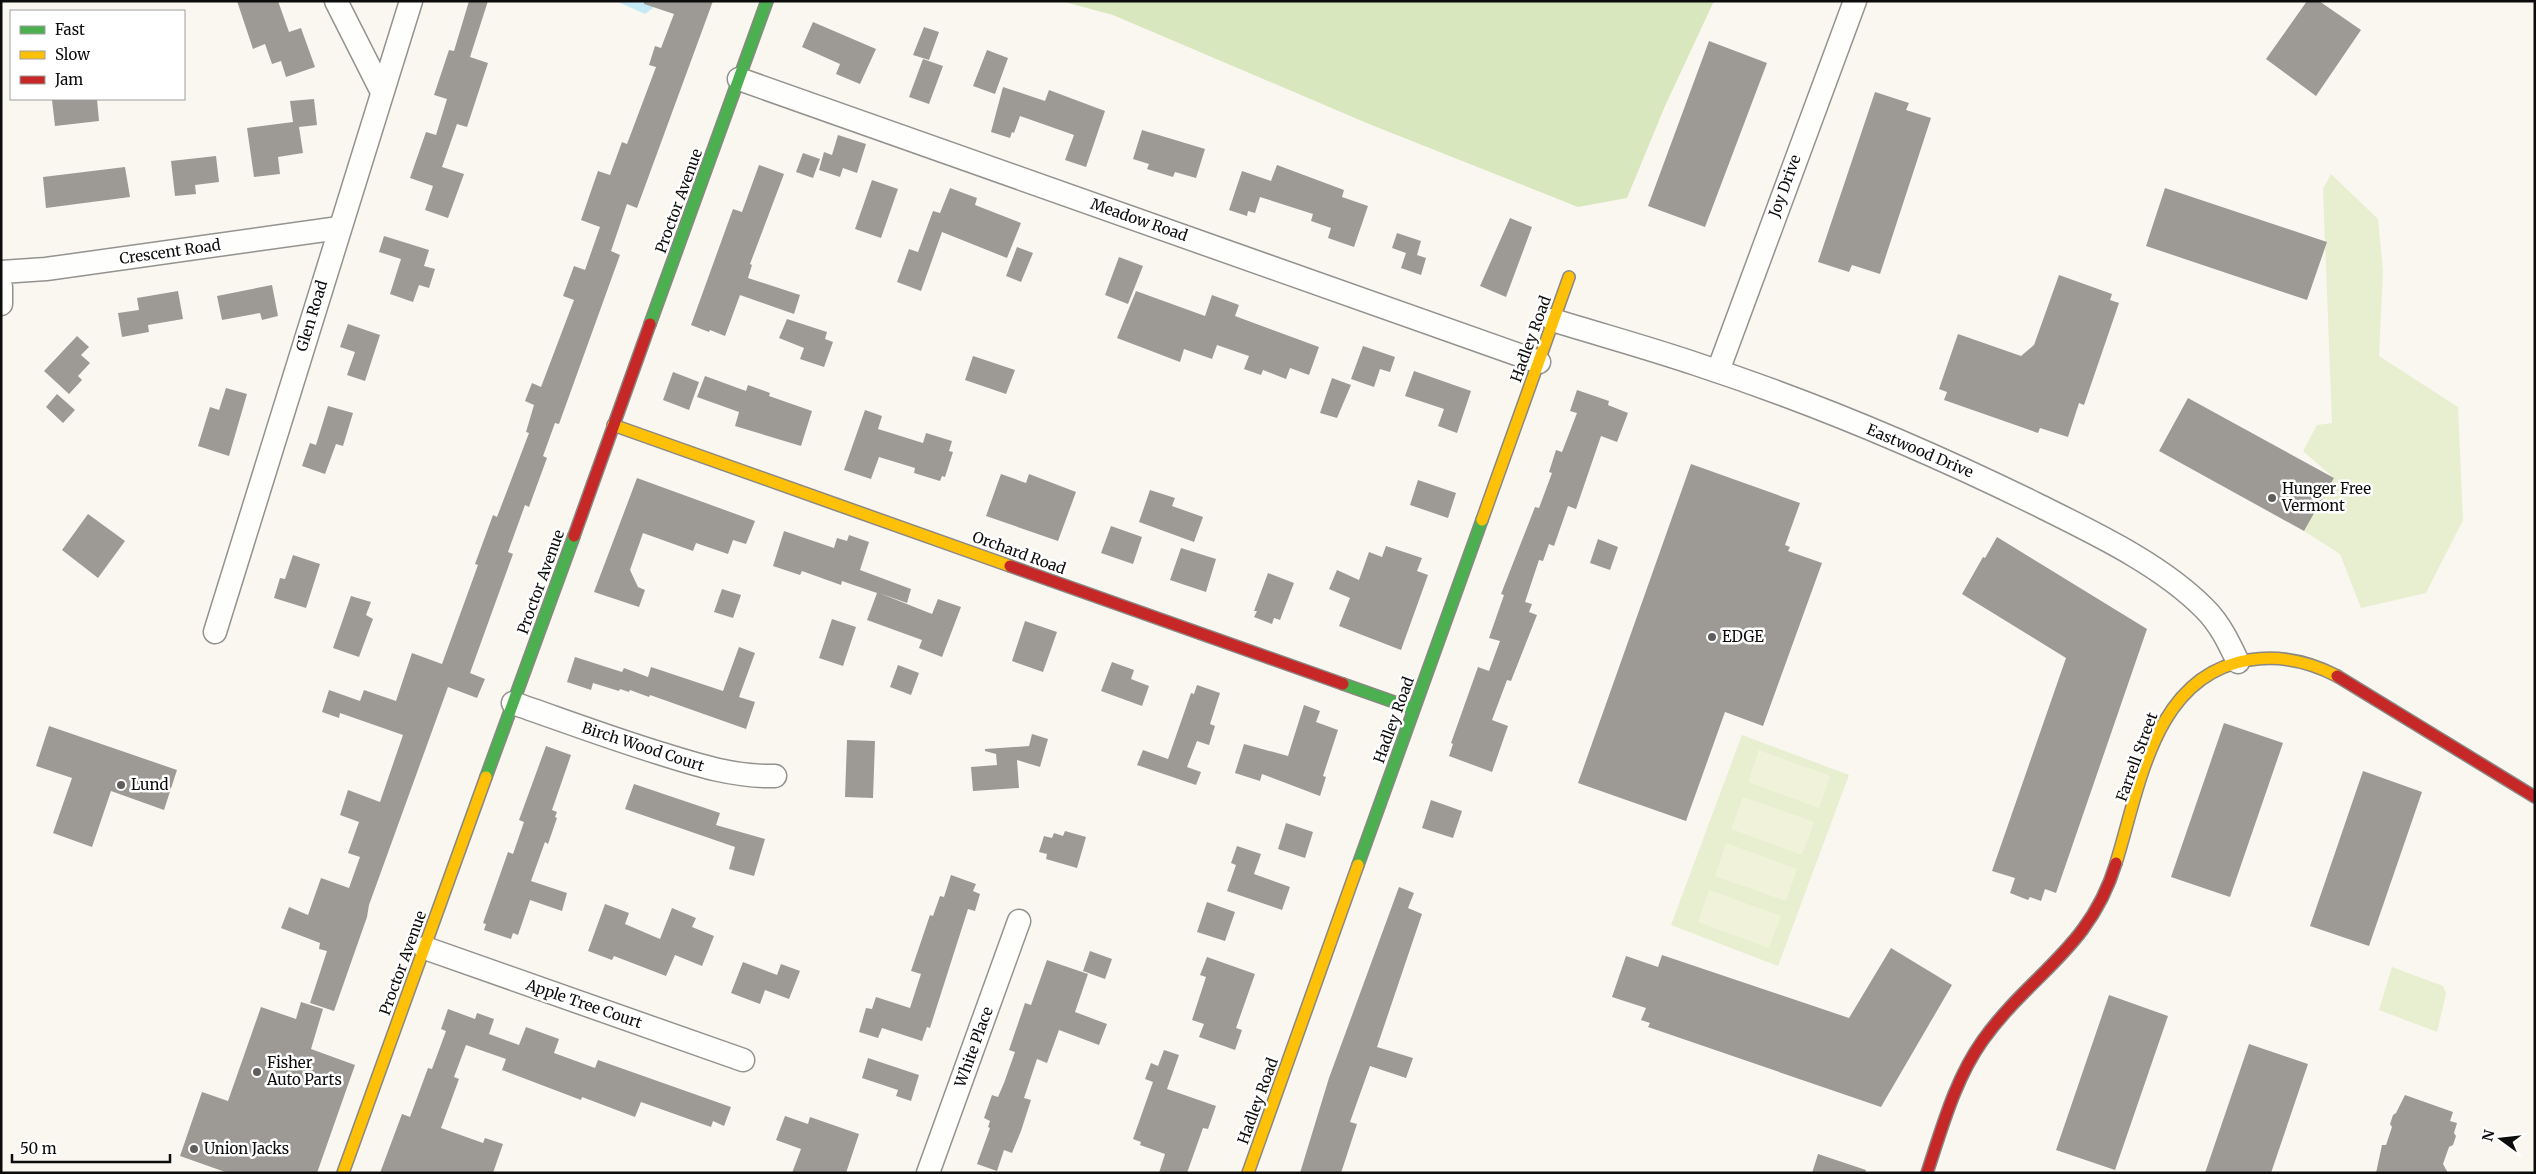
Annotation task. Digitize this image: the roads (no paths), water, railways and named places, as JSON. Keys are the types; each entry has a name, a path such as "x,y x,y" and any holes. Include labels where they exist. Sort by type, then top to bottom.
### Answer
{"street":[{"path":"336,1 382,92"},
{"name":"Glen Road","path":"215,632 411,1"},
{"name":"Proctor Avenue","path":"343,1173 767,1"},
{"name":"Joy Drive","path":"1718,371 1855,1"},
{"name":"Meadow Road","path":"739,79 1539,362"},
{"name":"Crescent Road","path":"1,272 46,270 339,228"},
{"name":"Hadley Road","path":"1248,1173 1569,277"},
{"path":"1,287 1,304"},
{"name":"Eastwood Drive","path":"1553,320 1718,371 1923,450 2081,526 2144,563 2195,599 2219,626 2238,662"},
{"name":"Orchard Road","path":"614,426 1414,709"},
{"name":"Farrell Street","path":"1927,1173 1950,1105 1982,1041 2074,943 2096,912 2110,883 2153,750 2164,723 2185,690 2198,679 2213,670 2238,662 2271,658 2301,661 2324,669 2422,726 2535,797"},
{"name":"Birch Wood Court","path":"513,703 605,736 700,766 750,776 775,776"},
{"name":"White Place","path":"928,1173 1019,921"},
{"name":"Apple Tree Court","path":"425,948 743,1060"}],"water":[{"path":"616,1 652,1 653,8 645,14"}],"place":[{"name":"Hunger Free Vermont","path":"2272,498"},
{"name":"EDGE","path":"1712,637"},
{"name":"Lund","path":"121,785"},
{"name":"Fisher Auto Parts","path":"257,1072"},
{"name":"Union Jacks","path":"194,1149"}]}
